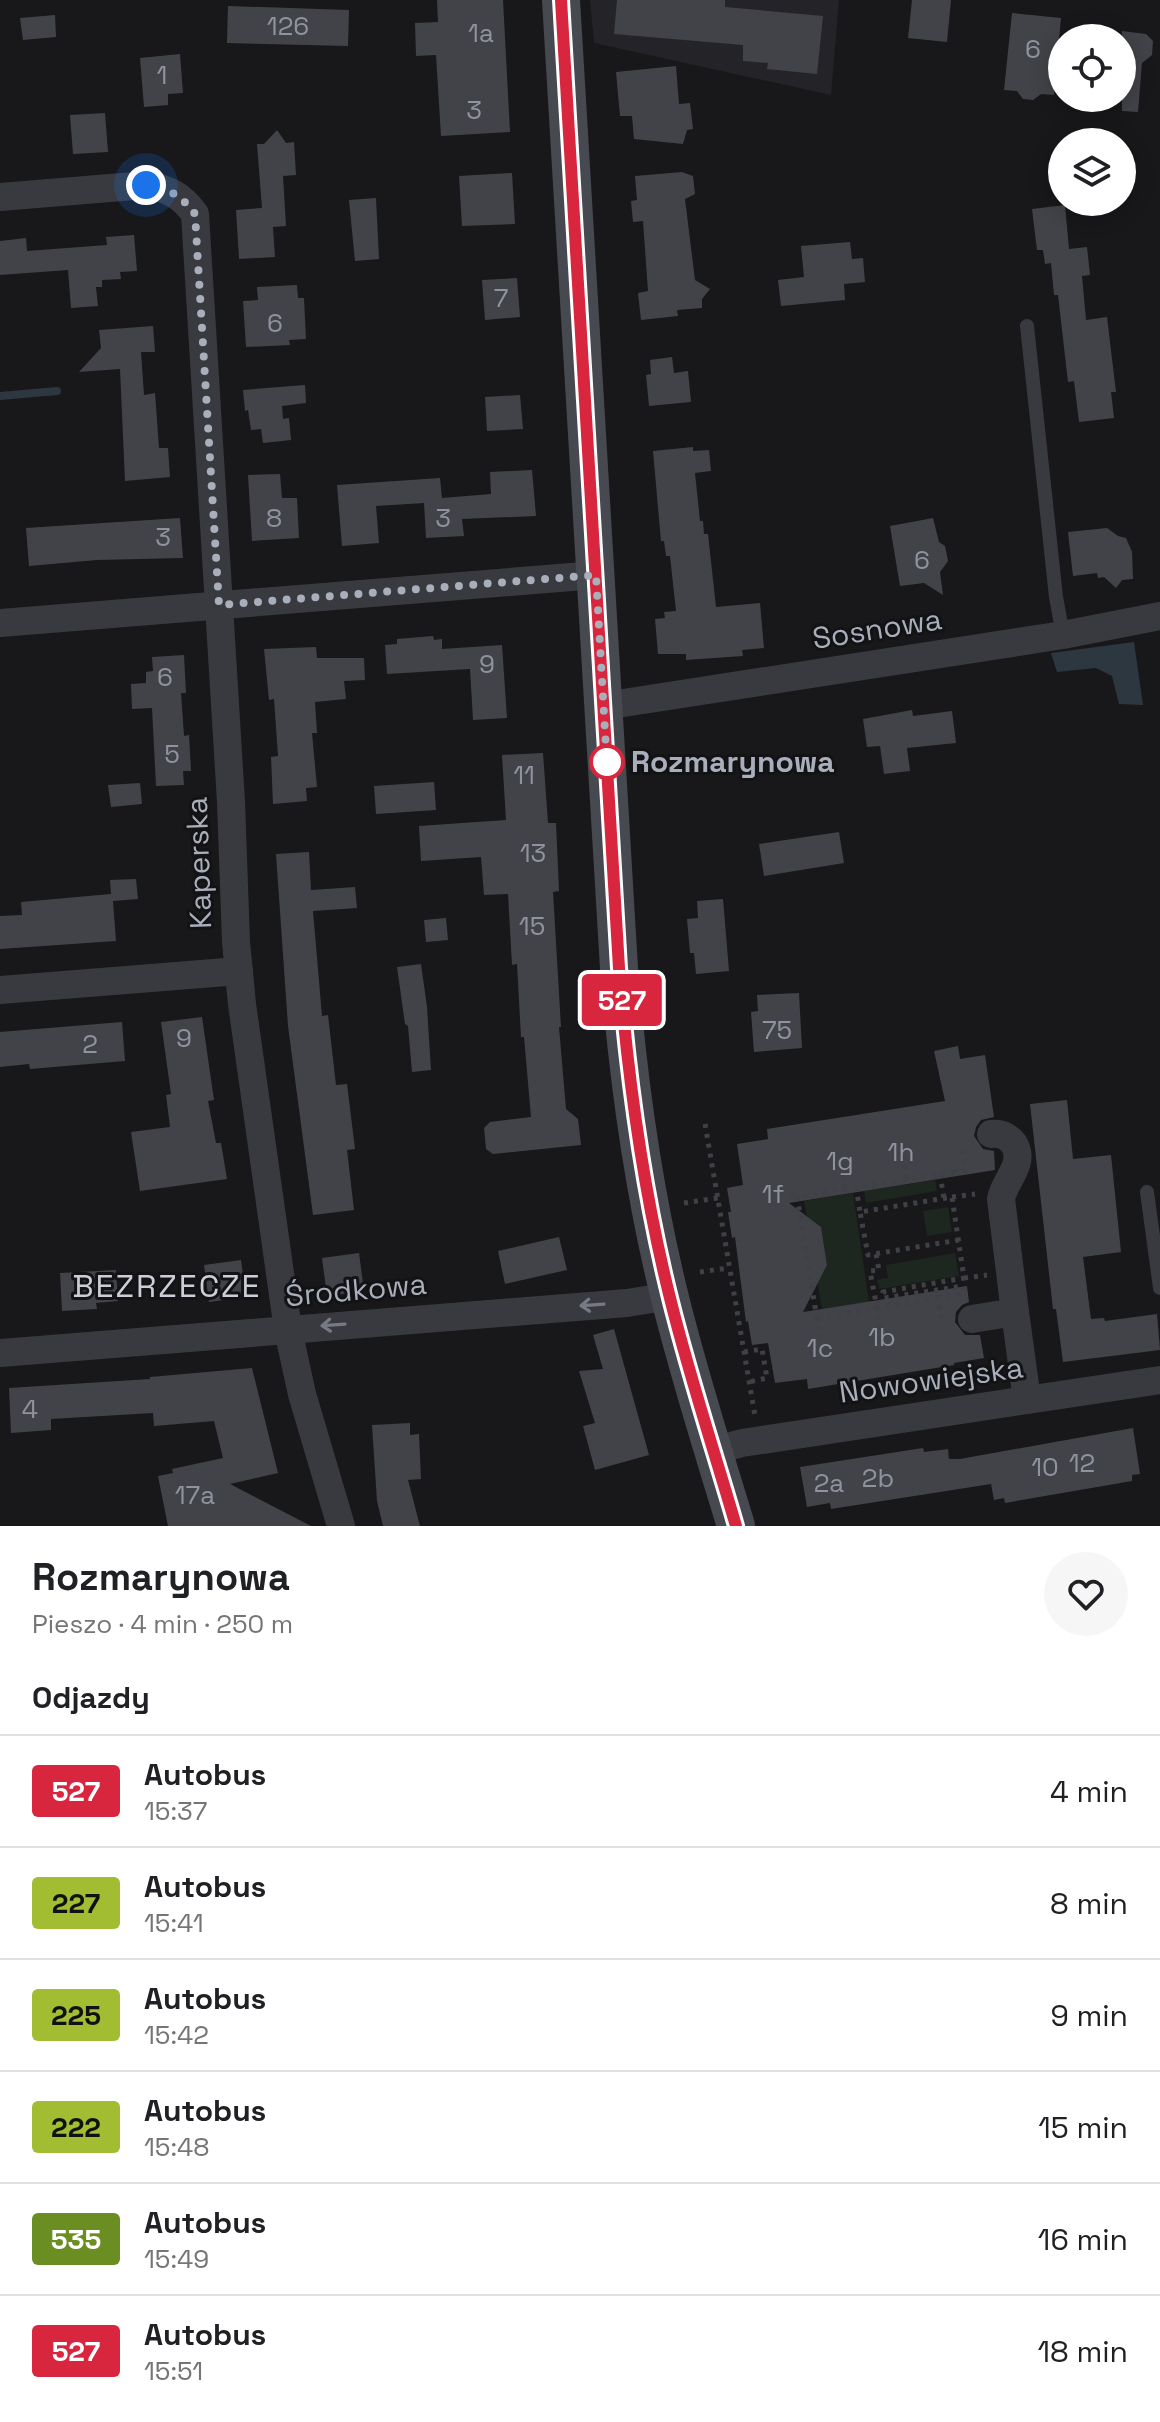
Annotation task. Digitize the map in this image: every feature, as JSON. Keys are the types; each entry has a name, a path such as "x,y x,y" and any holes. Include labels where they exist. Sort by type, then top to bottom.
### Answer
{"street":[{"path":"561,3 619,968 628,1056 650,1203 686,1292 713,1451 736,1526"},
{"name":"Kaperska","path":"0,197 146,185 164,187 195,214 239,971 288,1330 302,1394 341,1526"},
{"path":"0,623 596,575"},
{"name":"Sosnowa","path":"604,706 1063,635 1160,616"},
{"path":"0,990 239,971"},
{"path":"991,1134 1005,1135 1011,1140 1018,1156 1001,1199 1027,1400"},
{"name":"Środkowa","path":"0,1353 627,1303 686,1292"},
{"path":"968,1306 1015,1312"},
{"name":"Nowowiejska","path":"713,1451 742,1443 1160,1380"}],"lane":[{"path":"1027,326 1056,597 1063,635"},
{"path":"1147,1192 1160,1288"}],"path":[{"path":"705,1124 753,1406"},
{"path":"779,1193 797,1197 965,1170 962,1146"},
{"path":"902,1155 906,1179"},
{"path":"842,1165 846,1189"},
{"path":"940,1174 944,1199"},
{"path":"856,1187 868,1255 959,1240"},
{"path":"682,1191 688,1217"},
{"path":"797,1197 820,1339"},
{"path":"860,1212 952,1197 964,1278 883,1292 884,1298 963,1286 968,1306"},
{"path":"684,1203 718,1198"},
{"path":"876,1254 879,1270 870,1271 880,1329"},
{"path":"686,1292 700,1272 697,1258"},
{"path":"700,1272 729,1268"},
{"path":"817,1319 938,1298"},
{"path":"744,1352 762,1349 767,1378 749,1382"}],"shaded area":[{"path":"590,0 839,0 831,95 594,43"},
{"path":"1134,642 1143,705 1119,704 1112,676 1096,668 1057,672 1051,653"},
{"path":"935,1180 937,1191 866,1203 864,1191"},
{"path":"853,1193 869,1302 822,1309 816,1274 823,1273 827,1265 821,1228 808,1225 804,1201"},
{"path":"948,1207 952,1232 927,1236 923,1211"},
{"path":"955,1253 959,1276 879,1289 877,1280 888,1278 886,1265"}],"building":[{"path":"437,0 503,0 510,132 441,136 436,55 416,56 415,23 438,22"},
{"path":"617,0 725,0 725,7 823,16 817,74 767,69 768,63 743,61 743,45 614,34"},
{"path":"912,0 951,0 947,42 908,38"},
{"path":"228,6 349,10 348,46 227,43"},
{"path":"1012,13 1061,18 1060,24 1048,24 1048,95 1041,94 1033,100 1023,99 1017,91 1004,90"},
{"path":"55,15 56,37 23,40 20,18"},
{"path":"1136,33 1146,34 1153,41 1152,55 1142,63 1138,112"},
{"path":"180,54 183,93 168,94 168,105 144,107 140,58"},
{"path":"676,66 679,104 690,103 693,129 687,130 683,144 634,139 632,116 620,116 616,72"},
{"path":"105,113 108,152 73,154 70,115"},
{"path":"277,130 286,143 294,142 296,175 283,176 286,226 273,227 275,257 239,259 236,210 262,208 257,144 264,144"},
{"path":"682,172 693,176 695,194 685,199 695,280 710,289 702,299 702,308 677,310 678,316 641,320 638,293 648,291 643,221 633,222 631,201 637,200 635,176"},
{"path":"512,173 515,224 462,226 459,176"},
{"path":"376,198 379,259 355,261 349,200"},
{"path":"1048,207 1048,216 1066,216 1069,249 1087,247 1090,275 1082,276 1086,320 1107,317 1116,392 1111,392 1114,418 1079,422 1074,381 1068,382 1058,295 1054,295 1051,263 1045,264 1043,250 1037,250 1032,209"},
{"path":"134,235 137,271 120,272 121,279 102,280 102,287 96,287 98,306 71,308 68,270 0,275 0,241 26,238 27,251 107,245 106,237"},
{"path":"850,242 852,259 863,258 865,282 844,284 845,300 781,306 778,280 804,277 801,246"},
{"path":"517,278 520,317 485,320 482,280"},
{"path":"297,285 298,298 304,298 306,339 289,340 290,345 246,347 243,301 258,300 257,287"},
{"path":"153,326 155,352 141,352 144,395 155,393 159,448 168,448 170,477 125,481 120,369 79,372 101,348 99,330"},
{"path":"672,357 674,373 688,371 691,402 649,406 646,375 651,374 650,360"},
{"path":"305,385 306,403 282,406 283,419 289,418 291,440 263,443 261,429 251,430 243,390"},
{"path":"520,395 523,429 487,431 485,397"},
{"path":"693,447 693,451 709,450 711,471 695,473 700,521 703,521 704,534 708,534 716,607 760,603 764,648 742,650 743,656 686,660 686,654 658,654 655,619 665,618 664,612 676,611 670,556 666,556 664,541 661,541 653,451"},
{"path":"532,470 536,516 462,519 464,536 426,538 424,503 376,506 379,543 342,546 337,485 440,478 442,498 491,494 490,472"},
{"path":"280,474 282,498 297,498 299,538 252,541 248,475"},
{"path":"180,518 183,558 97,560 29,566 26,528"},
{"path":"933,518 948,561 940,572 943,595 924,583 900,586 890,526"},
{"path":"1107,528 1126,538 1132,552 1133,579 1122,580 1116,588 1104,577 1098,578 1097,573 1073,576 1068,532"},
{"path":"433,636 434,640 442,639 442,649 502,645 507,718 473,720 470,669 387,674 385,645 397,644 397,639"},
{"path":"316,647 317,658 364,658 365,680 344,681 346,699 315,702 317,733 312,733 317,787 306,788 307,801 273,804 271,757 278,756 274,699 269,700 264,649"},
{"path":"184,655 186,693 181,693 184,736 189,735 191,771 183,771 184,785 156,786 152,708 132,709 131,684 146,683 146,672 153,671 152,657"},
{"path":"912,710 913,716 952,711 956,743 907,748 910,771 884,774 880,746 867,747 863,719"},
{"path":"543,753 548,823 556,823 559,891 553,892 566,1109 578,1119 581,1145 493,1154 486,1149 484,1128 490,1122 531,1117 524,1037 521,1037 517,964 512,965 508,894 484,895 481,857 421,861 419,826 506,820 502,755"},
{"path":"434,782 436,810 376,814 374,786"},
{"path":"140,783 142,804 111,807 108,785"},
{"path":"839,832 844,863 764,876 759,844"},
{"path":"309,852 311,890 355,887 357,908 313,911 322,1016 328,1015 336,1085 347,1084 355,1149 347,1150 354,1210 313,1215 288,1026 276,854"},
{"path":"136,879 138,899 113,901 116,941 0,949 0,916 22,915 21,902 111,894 110,880"},
{"path":"723,899 729,971 696,974 694,953 690,953 687,919 698,918 697,901"},
{"path":"446,918 448,940 426,942 424,920"},
{"path":"421,964 431,1070 412,1072 408,1026 405,1024 397,967"},
{"path":"799,993 802,1048 754,1052 751,1012 758,1011 757,995"},
{"path":"202,1017 214,1100 208,1101 216,1143 221,1143 227,1179 140,1191 131,1132 170,1127 166,1095 171,1094 161,1022"},
{"path":"122,1022 125,1061 30,1069 29,1064 0,1067 0,1032"},
{"path":"958,1046 960,1059 985,1055 994,1117 981,1120 974,1136 983,1149 994,1151 995,1170 789,1203 821,1227 827,1265 803,1312 967,1286 969,1302 956,1312 955,1322 965,1335 980,1335 984,1358 808,1389 807,1379 775,1383 768,1343 752,1345 735,1237 732,1238 727,1188 743,1185 737,1144 768,1139 767,1129 945,1101 934,1051"},
{"path":"1067,1100 1073,1159 1111,1155 1121,1252 1083,1257 1091,1319 1104,1318 1105,1321 1157,1314 1160,1350 1063,1362 1056,1309 1053,1309 1030,1104"},
{"path":"559,1237 567,1270 505,1284 498,1251"},
{"path":"359,1253 364,1291 327,1296 322,1258"},
{"path":"241,1260 246,1297 209,1302 204,1265"},
{"path":"116,1270 118,1301 96,1303 97,1309 62,1311 60,1273"},
{"path":"614,1329 649,1455 595,1470 583,1426 595,1423 579,1371 603,1369 593,1335"},
{"path":"252,1368 278,1473 230,1484 311,1526 168,1526 158,1476 173,1473 172,1469 223,1458 214,1421 154,1426 153,1413 51,1419 51,1430 11,1433 9,1388 150,1379"},
{"path":"410,1423 410,1435 419,1434 421,1479 408,1480 420,1526 383,1526 377,1501 372,1425"},
{"path":"1133,1428 1140,1474 1132,1475 1132,1481 1005,1503 1004,1498 994,1500 991,1484 831,1509 830,1503 807,1507 800,1467 923,1448 924,1452 948,1449 949,1459 960,1459"}],"waterway":[{"path":"0,396 57,391"}],"bus line":[{"name":"527","path":"561,0 619,968 628,1056 639,1141 664,1273 688,1368 736,1526"}],"place":[{"name":"Rozmarynowa","path":"607,762"}],"district":[{"name":"BEZRZECZE","path":"167,1286"}],"route":[{"path":"146,185 164,187 187,202 195,214 198,230 219,605 596,575 607,766 607,762"}]}
